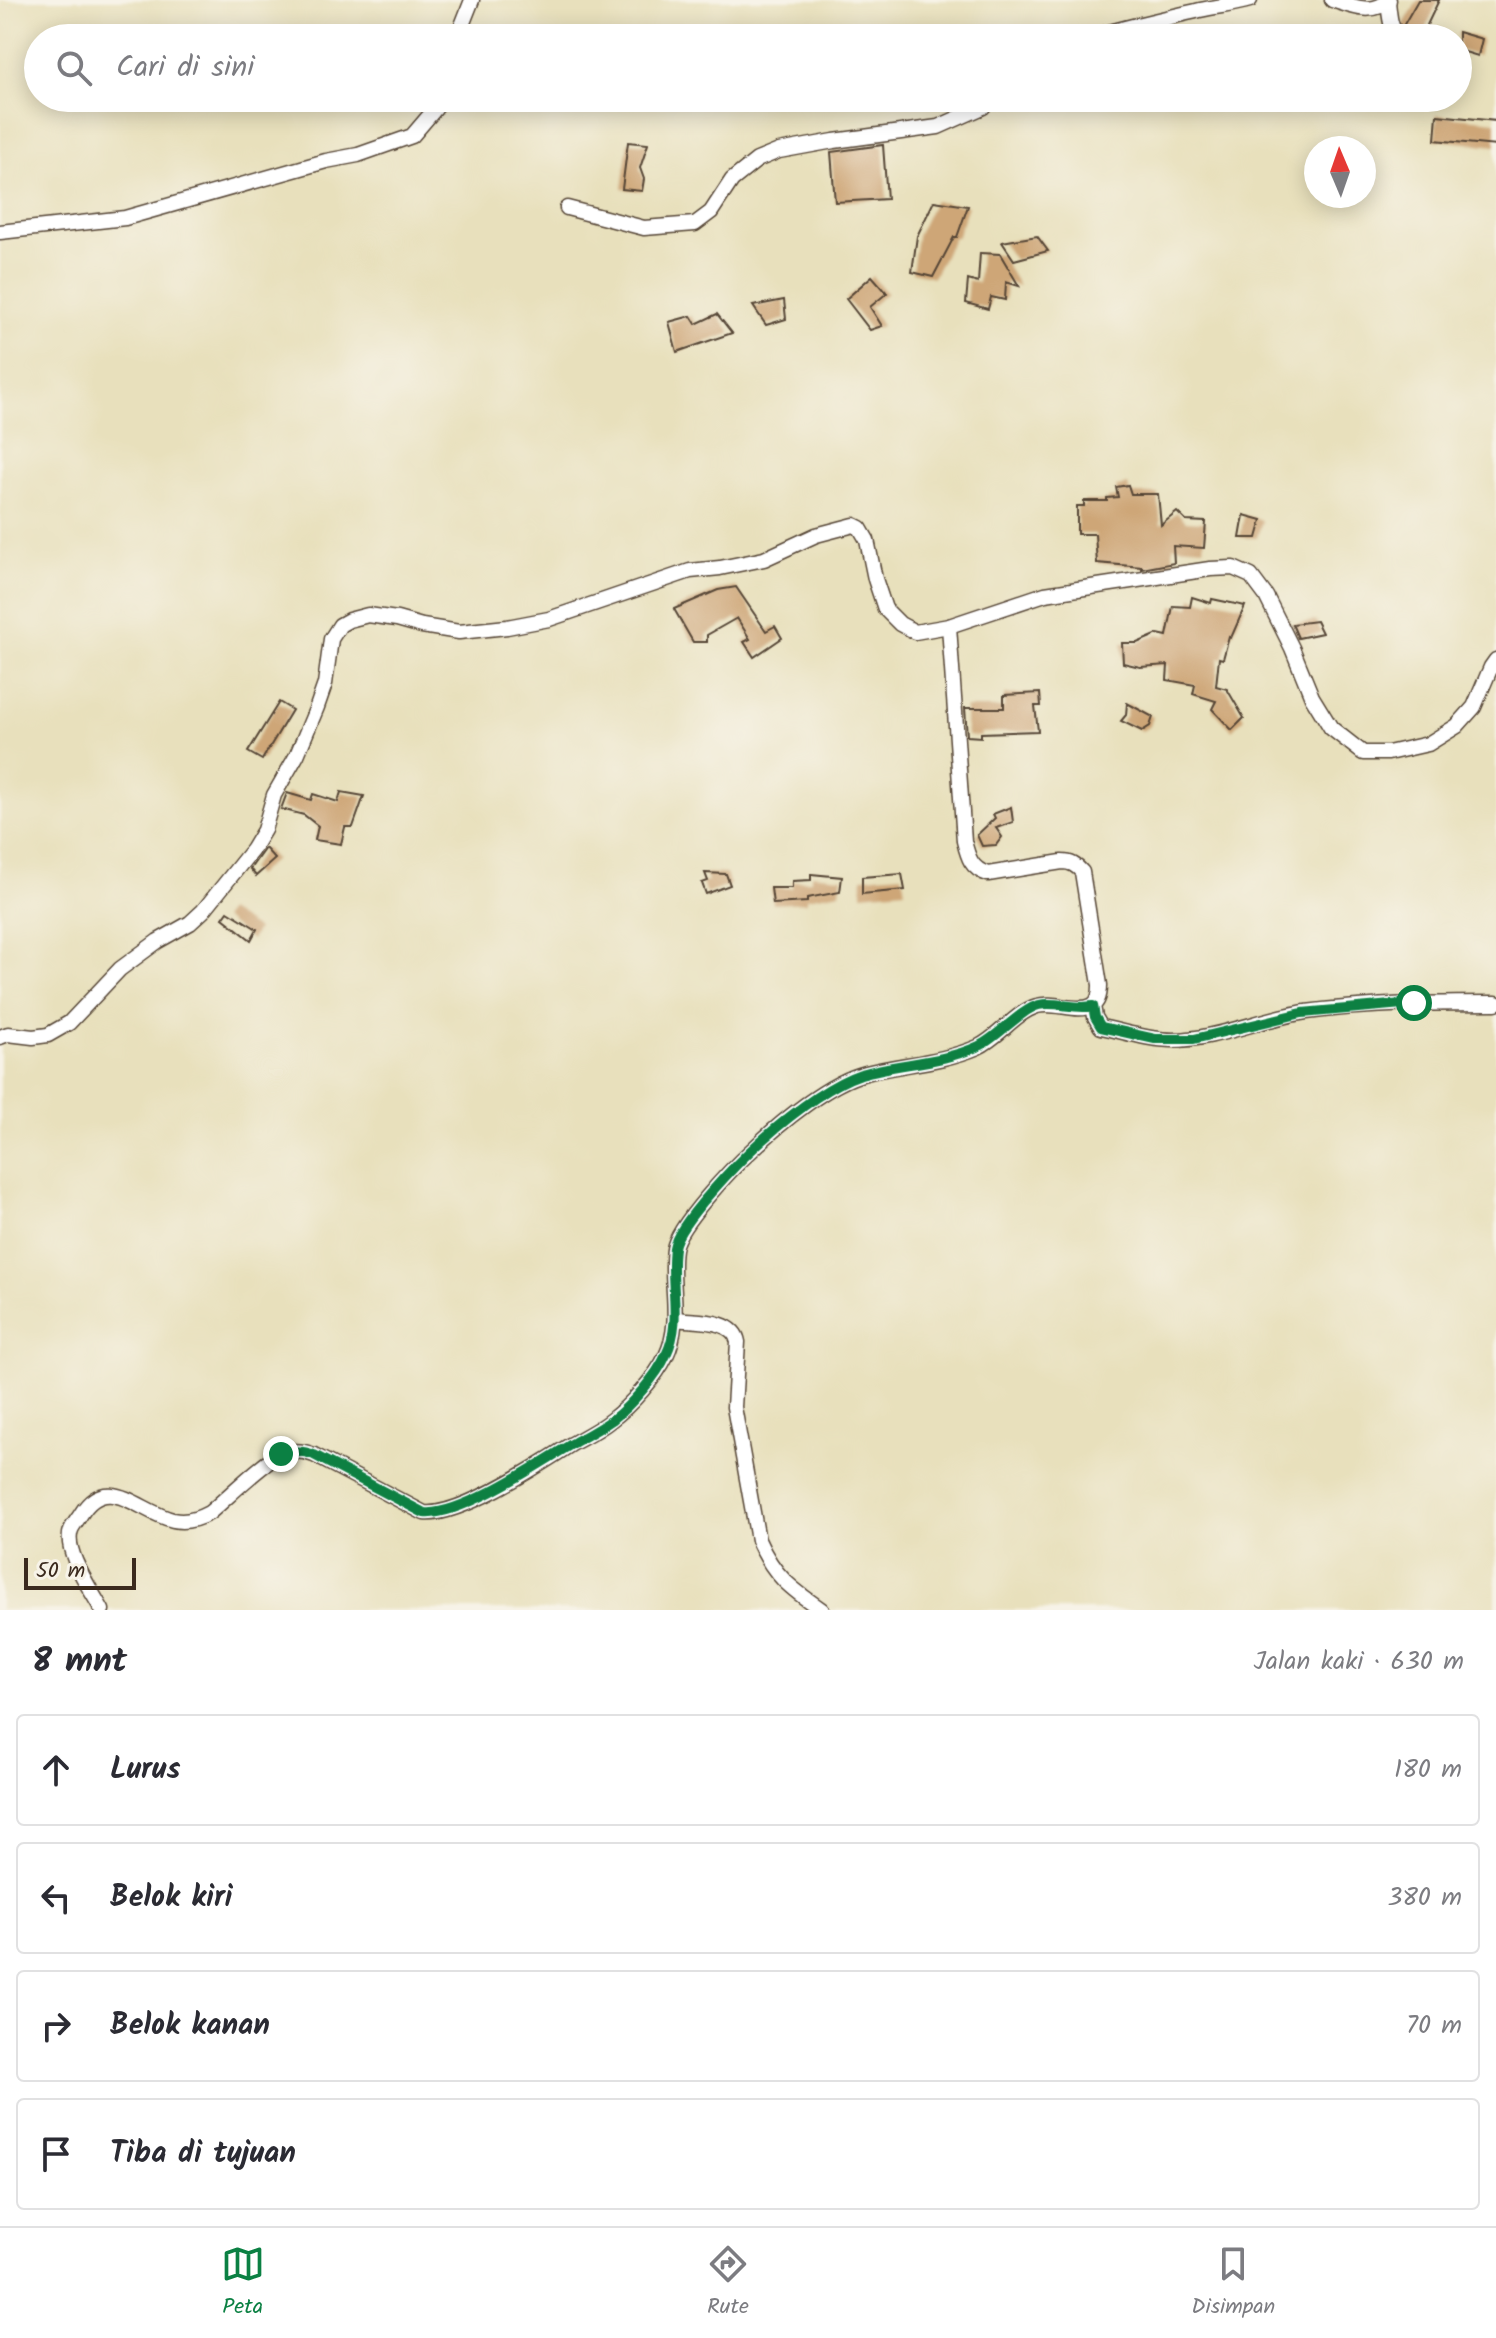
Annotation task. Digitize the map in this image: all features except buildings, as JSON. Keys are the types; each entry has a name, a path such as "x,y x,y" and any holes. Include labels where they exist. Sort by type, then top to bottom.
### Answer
{"street":[{"path":"463,24 472,0"},
{"path":"1138,24 1250,0"},
{"path":"1332,0 1359,9 1381,7 1388,1"},
{"path":"1388,1 1391,24"},
{"path":"0,232 125,218 326,161 358,155 412,136 432,112"},
{"path":"567,208 644,228 695,224 711,212 732,180 757,160 779,151 848,138 938,127 972,112"},
{"path":"0,1037 8,1034 48,1035 69,1023 120,969 203,911 252,850 264,830 274,795 297,755 317,707 325,684 331,639 340,625 368,615 459,632 507,627 549,619 690,571 764,559 816,535 854,525 860,528 867,540 885,609 900,624 915,632 949,626 1045,594 1210,569 1243,571 1251,576 1266,596 1312,697 1331,728 1363,753 1388,753 1428,744 1457,726 1474,707 1496,660"},
{"path":"102,1610 74,1558 69,1542 70,1531 89,1501 96,1496 116,1495 166,1518 186,1521 209,1513 273,1459 293,1451 305,1451 431,1514 516,1479 612,1420 660,1366 667,1355 676,1319 674,1246 682,1228 764,1139 828,1089 843,1081 981,1046 1039,1005 1085,1008 1098,1001 1100,985 1082,872 1070,862 1062,862 988,874 978,871 967,855 949,626"},
{"path":"1093,1006 1101,1027 1174,1040 1194,1039 1285,1015 1320,1010 1414,1003 1496,1003"},
{"path":"676,1319 719,1325 737,1334 734,1407 758,1540 765,1556 789,1587 822,1610"}],"route":[{"path":"281,1454 305,1451 431,1514 516,1479 612,1420 635,1397 667,1355 676,1319 674,1246 682,1228 764,1139 828,1089 843,1081 981,1046 1039,1005 1093,1006 1101,1027 1174,1040 1194,1039 1285,1015 1414,1003"}]}
